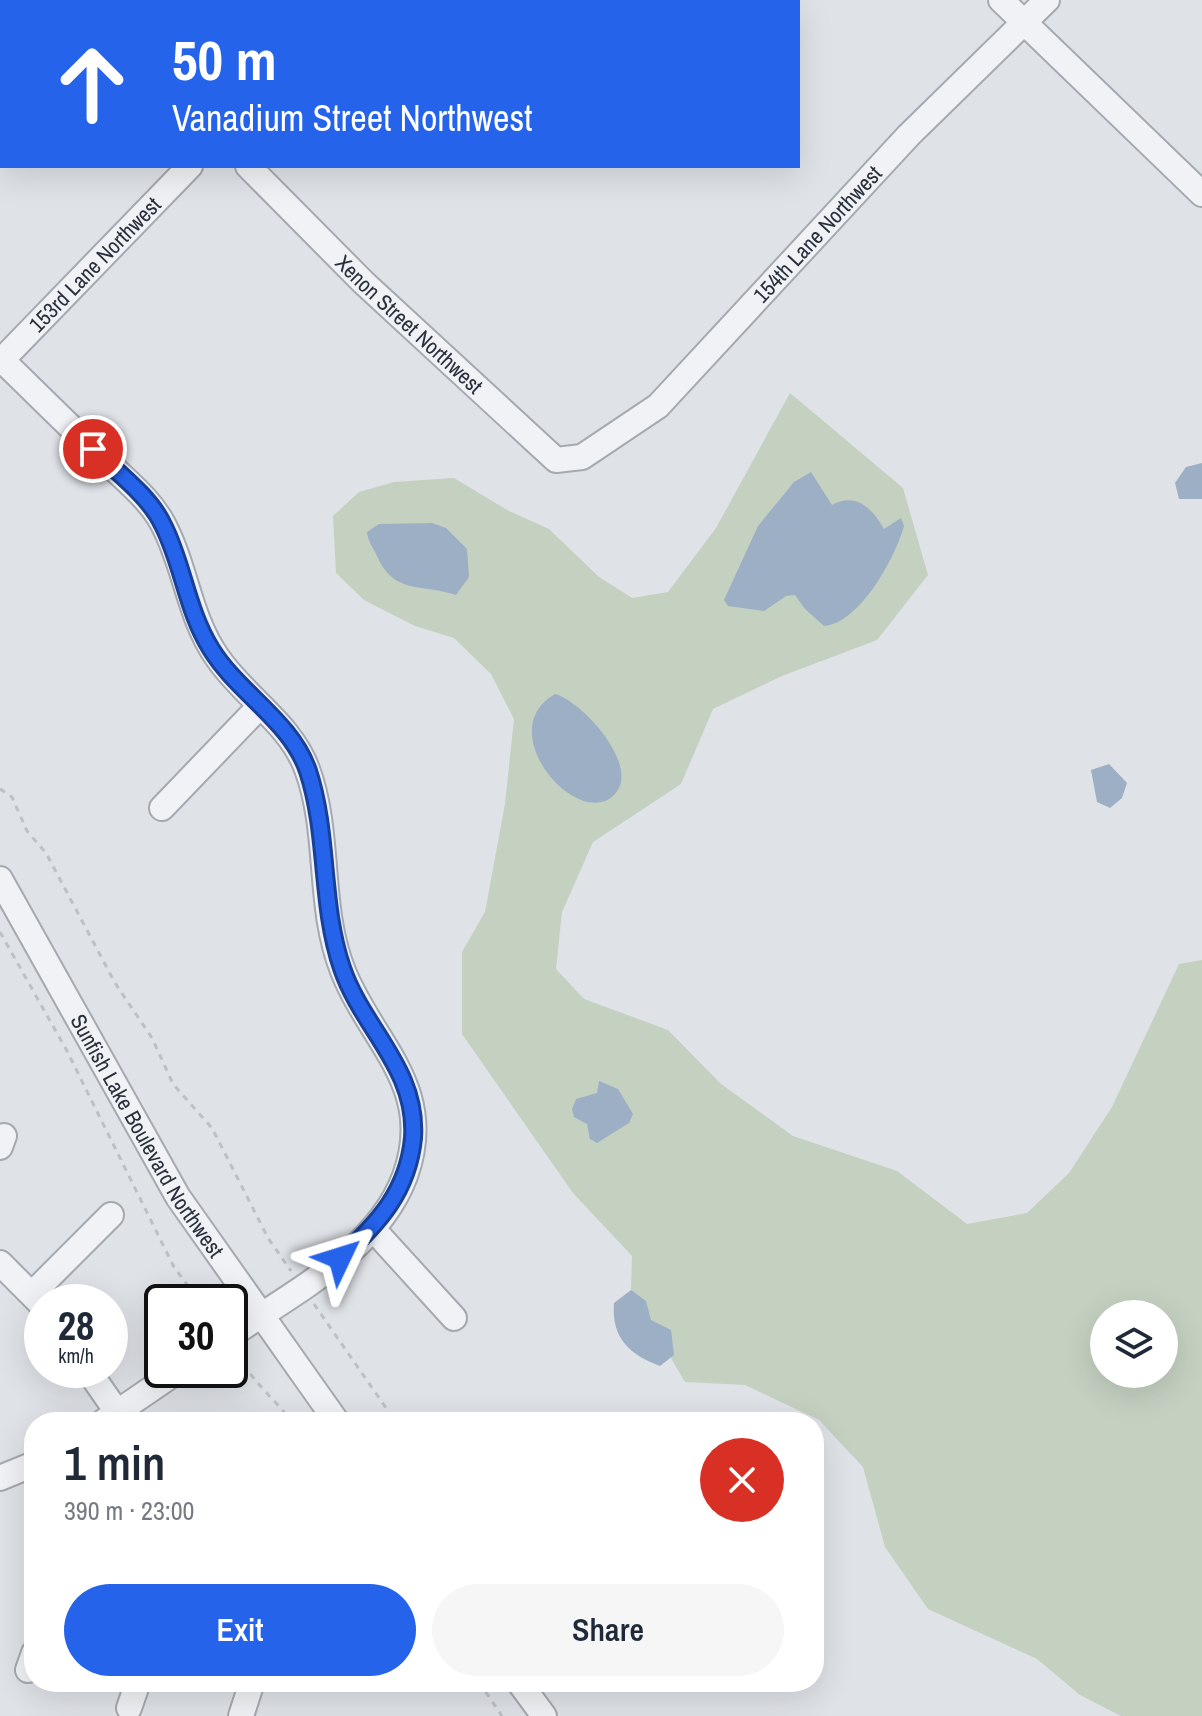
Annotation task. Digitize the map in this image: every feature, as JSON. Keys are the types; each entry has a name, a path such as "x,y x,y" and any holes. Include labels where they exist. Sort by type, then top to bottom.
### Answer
{"street":[{"path":"1001,0 1202,194"},
{"name":"154th Lane Northwest","path":"582,457 658,406 909,135 1047,0"},
{"name":"153rd Lane Northwest","path":"1,361 188,168"},
{"name":"Xenon Street Northwest","path":"250,168 363,282 556,460 582,457"},
{"path":"1,361 139,493 161,521 175,552 195,618 210,647 224,668 291,740 306,766 318,803 331,934 343,971 401,1071 412,1102 413,1138 406,1173 393,1202 373,1229 259,1316 248,1328"},
{"path":"162,808 260,706"},
{"name":"Sunfish Lake Boulevard Northwest","path":"0,879 178,1197 330,1412"},
{"path":"51,1284 111,1215"},
{"path":"373,1229 454,1318"},
{"path":"0,1263 24,1287"},
{"path":"96,1388 108,1412"},
{"path":"117,1412 153,1388"},
{"path":"0,1478 24,1468"},
{"path":"129,1708 135,1692"},
{"path":"241,1716 249,1692"},
{"path":"526,1692 544,1716"}],"path":[{"path":"0,789 12,797 27,831 46,853 115,983 152,1038 173,1084 212,1128 268,1238 389,1412"},
{"path":"0,932 67,1051 174,1267 187,1284"},
{"path":"248,1372 265,1387 284,1412"},
{"path":"486,1692 502,1716"}],"green space":[{"path":"790,393 903,488 928,575 877,640 782,676 713,709 681,784 593,842 562,912 556,969 584,999 668,1030 721,1084 793,1136 897,1171 967,1224 1027,1213 1069,1173 1112,1107 1179,964 1202,960 1202,1716 1121,1716 1080,1695 1037,1659 928,1609 885,1547 863,1467 824,1425 824,1412 802,1412 745,1385 685,1382 631,1290 632,1256 573,1193 462,1034 462,952 485,912 505,804 514,719 491,674 454,638 415,626 364,600 336,573 333,516 359,492 394,482 454,478 507,510 549,529 599,577 632,598 668,592 716,528"}],"water":[{"path":"1202,463 1202,499 1179,499 1175,483 1186,467"},
{"path":"811,472 832,505 841,501 856,501 869,509 884,529 901,518 904,526 884,571 850,614 824,626 795,595 786,596 764,611 728,606 724,600 758,526 794,482"},
{"path":"432,523 446,528 467,549 469,577 456,595 409,586 391,577 367,532 379,524"},
{"path":"555,694 593,721 615,752 621,782 615,794 599,802 581,800 563,789 547,772 536,752 532,731 537,711"},
{"path":"1109,764 1127,783 1122,798 1110,808 1097,802 1091,770"},
{"path":"599,1081 618,1089 633,1114 629,1123 597,1143 590,1139 587,1124 574,1117 572,1109 576,1099 597,1093"},
{"path":"631,1290 646,1301 651,1320 671,1330 674,1355 660,1366 631,1350 619,1335 614,1303"}],"route":[{"path":"93,449 139,493 161,521 175,552 195,618 210,647 224,668 277,722 306,766 318,803 331,934 343,971 359,1004 401,1071 412,1102 413,1138 406,1173 393,1202 373,1229 340,1258"}]}
